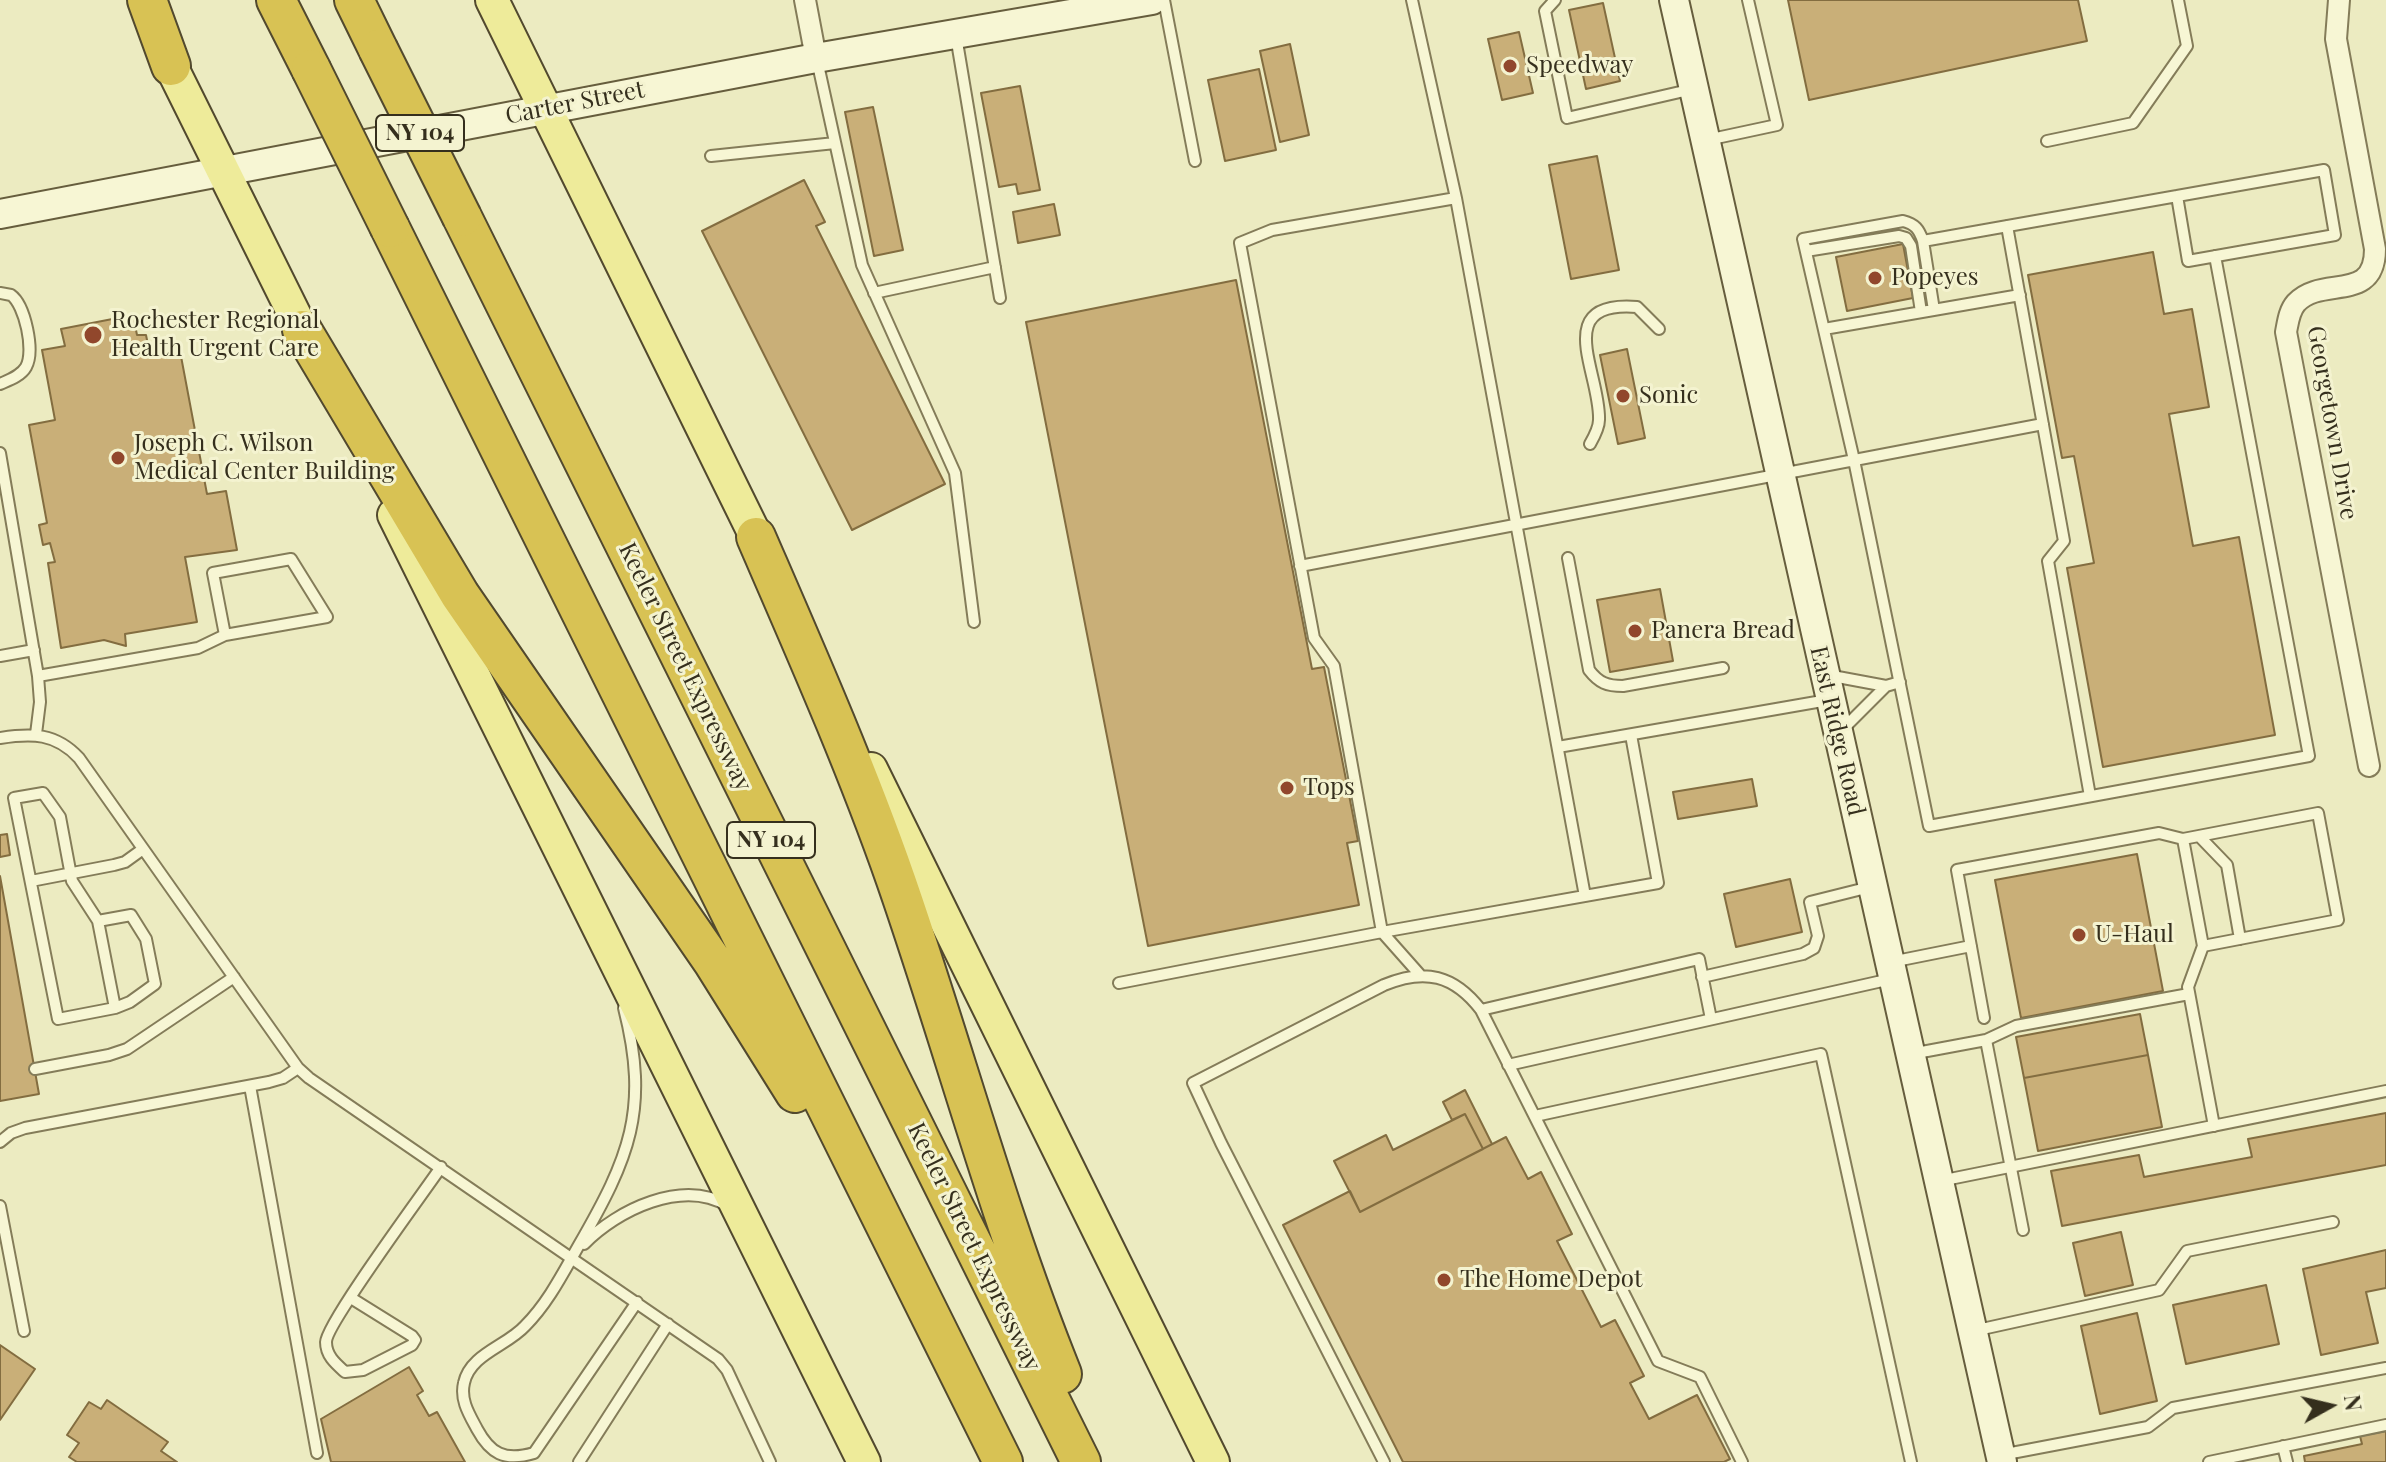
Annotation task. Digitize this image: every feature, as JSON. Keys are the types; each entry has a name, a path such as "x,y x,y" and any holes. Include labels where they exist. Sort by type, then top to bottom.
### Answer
{"highway":[{"path":"145,0 171,66"},
{"name":"NY 104","path":"276,0 1002,1462"},
{"name":"Keeler Street Expressway","path":"354,0 1081,1462"},
{"path":"302,330 460,595 713,962 769,1049 853,1193 1002,1462"},
{"path":"756,537 834,718 877,829 1030,1288 1099,1462"}],"main road":[{"path":"492,0 1213,1462"},
{"name":"Carter Street","path":"0,214 816,58 1152,0"},
{"name":"East Ridge Road","path":"1673,0 2001,1458"},
{"path":"171,66 864,1462"}],"street":[{"path":"805,0 816,58"},
{"name":"Georgetown Drive","path":"2339,0 2336,39 2375,249 2375,265 2366,279 2353,285 2314,292 2297,302 2289,314 2286,332 2369,766"}],"lane":[{"path":"1164,0 1195,161"},
{"path":"1412,0 1456,198 1585,896"},
{"path":"1555,0 1545,11 1567,118 1694,89"},
{"path":"1705,141 1777,125 1748,0"},
{"path":"2047,141 2133,123 2187,46 2178,0"},
{"path":"956,34 1000,298"},
{"path":"816,58 862,265 955,473 974,622"},
{"path":"711,156 835,143"},
{"path":"1923,241 2007,226 2324,170 2335,235 2188,261 2177,196"},
{"path":"1421,976 1382,932 1334,666 1314,638 1240,243 1272,230 1456,198"},
{"path":"1934,310 1923,241 1920,230 1913,224 1903,221 1803,239 1854,460 1929,826 2309,756 2215,256"},
{"path":"2007,226 2064,541 2048,561 2090,796"},
{"path":"1806,251 1899,236 1906,238 1911,246 1921,312"},
{"path":"874,293 995,267"},
{"path":"0,293 11,295 22,308 30,357 22,373 0,384"},
{"path":"1824,329 2020,295"},
{"path":"1590,444 1599,420 1584,335 1590,320 1602,309 1637,307 1659,329"},
{"path":"1300,566 2043,424"},
{"path":"0,453 38,676 40,702 36,734"},
{"path":"1568,558 1589,670 1596,679 1608,686 1623,686 1723,668"},
{"path":"38,676 198,648 225,635 327,617 291,559 244,567 213,573 225,635"},
{"path":"0,656 34,650"},
{"path":"1558,747 1631,735 1828,687 1886,686 1900,682"},
{"path":"1838,734 1886,686"},
{"path":"0,738 36,734 63,743 79,758 298,1068 722,1364 770,1462"},
{"path":"1119,983 1658,883 1631,735"},
{"path":"98,921 131,915 146,939 155,984 130,1002 115,1008 58,1019 14,798 43,793 60,817 78,894 98,921 115,1008"},
{"path":"1984,1018 1957,870 2159,833 2183,839 2318,813 2338,920 2203,946"},
{"path":"2199,836 2227,865 2240,939"},
{"path":"2183,839 2203,946 2188,987 2214,1126"},
{"path":"31,881 125,862 143,849"},
{"path":"1702,977 1803,954 1814,948 1818,936 1810,902 1872,887"},
{"path":"604,936 631,1041 635,1073 629,1141 614,1182 558,1283 528,1324 479,1359 465,1378 465,1406 492,1457 508,1460 525,1458 534,1453 637,1302"},
{"path":"1508,1065 1711,1019 1971,946"},
{"path":"1481,1010 1699,959 1711,1019"},
{"path":"1384,1462 1193,1083 1384,985 1421,976 1446,980 1463,990 1481,1010 1658,1361 1700,1377 1742,1462"},
{"path":"35,1069 127,1049 234,977"},
{"path":"1910,1054 1986,1040 2016,1026 2189,994"},
{"path":"1986,1040 2023,1230"},
{"path":"1535,1116 1821,1054 1911,1462"},
{"path":"0,1142 11,1133 25,1128 276,1081 298,1068"},
{"path":"250,1086 317,1453"},
{"path":"1938,1181 2386,1091"},
{"path":"351,1298 415,1340 402,1351 363,1370 345,1372 332,1361 326,1342 331,1326 441,1167"},
{"path":"572,1258 610,1222 674,1195 703,1195 721,1202 735,1212 750,1232"},
{"path":"0,1206 24,1331"},
{"path":"1971,1331 2159,1290 2187,1251 2333,1222"},
{"path":"579,1462 668,1324"},
{"path":"2001,1458 2148,1427 2173,1408 2386,1368"},
{"path":"2209,1462 2386,1425"},
{"path":"2283,1446 2287,1462"}],"building":[{"path":"1788,0 2078,0 2087,41 1809,100"},
{"path":"1603,3 1620,81 1586,89 1569,10"},
{"name":"Speedway","path":"1519,32 1533,93 1502,100 1488,39"},
{"path":"1290,44 1309,135 1280,142 1260,51"},
{"path":"1259,69 1276,150 1225,161 1208,80"},
{"path":"1020,86 1040,190 1018,194 1016,184 999,187 981,93"},
{"path":"873,107 903,250 874,256 845,112"},
{"path":"1597,156 1619,270 1571,279 1549,165"},
{"path":"804,180 825,222 816,226 945,484 852,530 702,231"},
{"path":"1054,204 1060,235 1018,243 1013,212"},
{"name":"Popeyes","path":"1903,244 1913,298 1847,311 1836,257"},
{"path":"2153,252 2164,314 2192,309 2209,407 2169,414 2193,546 2239,537 2275,735 2103,767 2067,568 2094,563 2074,456 2062,458 2028,275"},
{"path":"1236,280 1312,669 1324,667 1358,841 1347,843 1359,905 1148,946 1026,322"},
{"name":"Joseph C. Wilson Medical Center Building","path":"133,315 137,335 146,335 150,355 180,351 207,494 226,491 237,550 185,557 197,622 125,634 126,646 104,640 61,648 48,563 55,562 50,543 43,545 39,525 47,523 29,425 55,420 42,350 65,346 61,329"},
{"name":"Sonic","path":"1627,349 1645,438 1618,444 1600,355"},
{"name":"Panera Bread","path":"1660,589 1673,661 1610,672 1597,600"},
{"path":"1752,779 1757,806 1678,819 1673,792"},
{"path":"7,834 10,855 0,857 0,835"},
{"name":"U-Haul","path":"2137,854 2163,991 2021,1018 1995,880"},
{"path":"0,876 39,1094 0,1101"},
{"path":"1790,879 1802,932 1736,947 1724,894"},
{"path":"2140,1014 2148,1055 2024,1078 2016,1037"},
{"path":"2148,1055 2162,1127 2038,1151 2024,1078"},
{"path":"1465,1090 1492,1144 1483,1149 1465,1114 1452,1120 1443,1102"},
{"path":"2386,1113 2386,1165 2062,1226 2051,1171 2139,1155 2144,1177 2252,1157 2248,1139"},
{"path":"1465,1114 1483,1149 1360,1212 1334,1161 1386,1135 1393,1150"},
{"name":"The Home Depot","path":"1506,1137 1528,1179 1541,1172 1572,1234 1557,1241 1601,1327 1615,1320 1644,1376 1630,1383 1649,1419 1697,1395 1730,1459 1724,1462 1403,1462 1283,1225 1350,1191 1360,1212"},
{"path":"2121,1232 2133,1285 2085,1296 2073,1243"},
{"path":"2386,1250 2386,1288 2366,1292 2378,1343 2321,1355 2303,1269"},
{"path":"2266,1285 2279,1344 2186,1364 2173,1305"},
{"path":"2137,1313 2157,1401 2100,1414 2081,1326"},
{"path":"0,1345 35,1369 0,1420"},
{"path":"409,1367 423,1391 417,1395 429,1416 437,1412 465,1462 331,1462 321,1419"},
{"path":"107,1400 168,1442 161,1451 177,1462 77,1462 69,1457 79,1443 67,1435 89,1402 101,1409"},
{"path":"2386,1431 2386,1462 2305,1462 2304,1456 2362,1444 2360,1436"}],"place":[{"name":"Speedway","path":"1510,66"},
{"name":"Popeyes","path":"1875,278"},
{"name":"Rochester Regional Health Urgent Care","path":"93,335"},
{"name":"Sonic","path":"1623,396"},
{"name":"Joseph C. Wilson Medical Center Building","path":"118,458"},
{"name":"Panera Bread","path":"1635,631"},
{"name":"Tops","path":"1287,788"},
{"name":"U-Haul","path":"2079,935"},
{"name":"The Home Depot","path":"1444,1280"}]}
